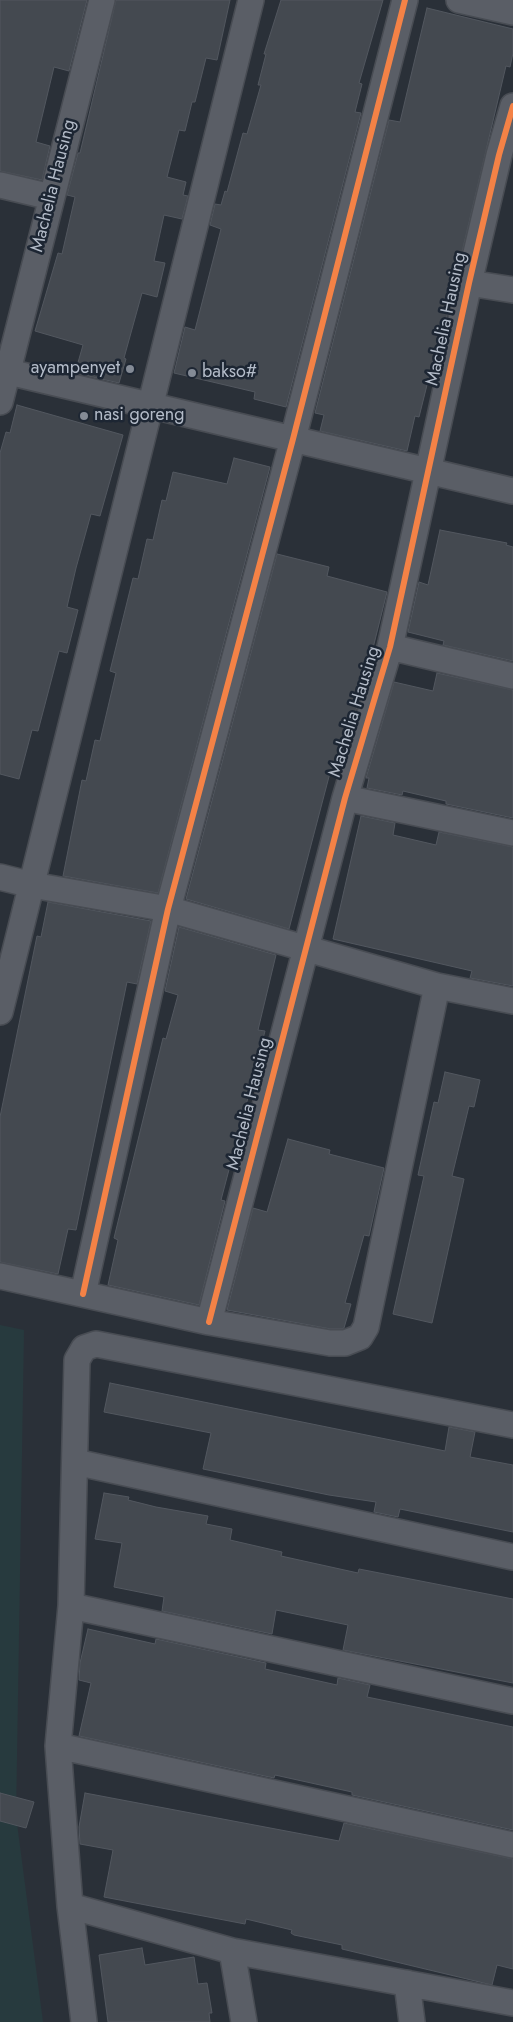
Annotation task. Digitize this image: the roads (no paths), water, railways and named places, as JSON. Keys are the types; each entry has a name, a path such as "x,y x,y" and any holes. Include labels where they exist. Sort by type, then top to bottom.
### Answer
{"street":[{"name":"Machelia Hausing","path":"0,402 4,370 102,0"},
{"path":"0,1012 251,0"},
{"path":"83,1294 168,909 405,0"},
{"path":"459,0 513,12"},
{"name":"Machelia Hausing","path":"209,1322 344,798 390,647 430,471 469,283 506,157 513,106"},
{"path":"0,186 51,197"},
{"name":"Machelia Hausing","path":"469,283 513,290"},
{"path":"4,370 513,491"},
{"name":"Machelia Hausing","path":"390,647 513,676"},
{"name":"Machelia Hausing","path":"344,798 513,833"},
{"path":"0,877 32,885 168,909 437,986 513,1001"},
{"path":"0,1276 209,1322 330,1342 345,1343 360,1337 366,1327 437,986"},
{"path":"84,2022 70,1906 58,1746 70,1606 76,1462 77,1360 84,1348 96,1344 513,1425"},
{"path":"76,1462 513,1557"},
{"path":"70,1606 513,1700"},
{"path":"58,1746 513,1845"},
{"path":"70,1906 232,1951 513,2003 509,2022"},
{"path":"232,1951 244,2022"},
{"path":"407,1983 412,2022"}],"place":[{"name":"ayampenyet","path":"130,369"},
{"name":"bakso#","path":"192,373"},
{"name":"nasi goreng","path":"84,416"}]}
